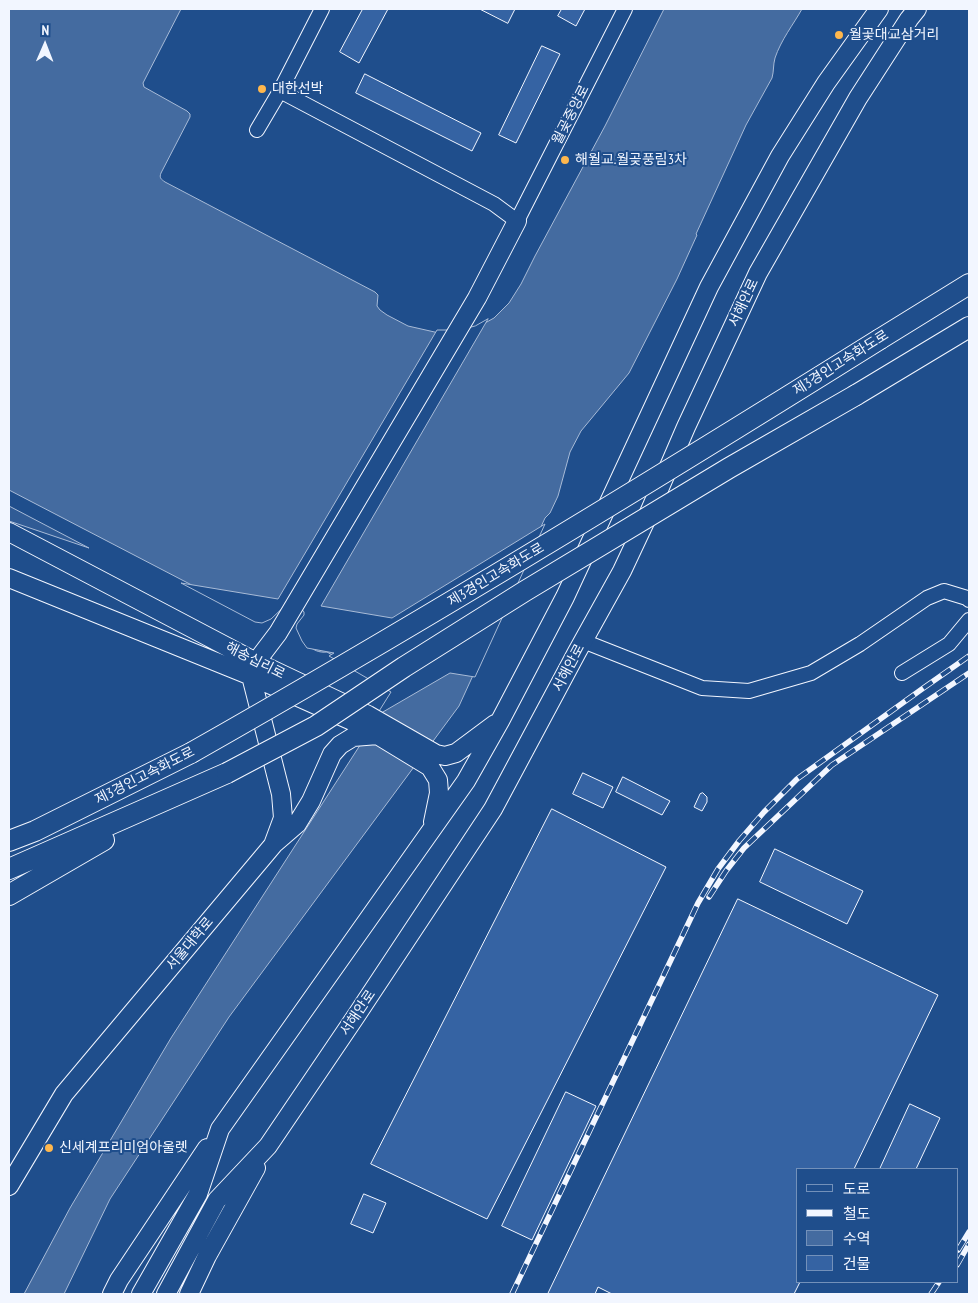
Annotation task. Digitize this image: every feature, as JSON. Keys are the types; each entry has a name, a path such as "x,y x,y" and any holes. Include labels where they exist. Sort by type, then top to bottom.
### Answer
{"highway":[{"name":"제3경인고속화도로","path":"9,841 35,831 191,753 293,696 512,566 969,284"},
{"name":"제3경인고속화도로","path":"9,869 197,786 316,726 404,667 526,590 969,327"},
{"path":"9,895 197,786"}],"main road":[{"path":"112,1294 119,1280 220,1129 466,781 500,721 565,597 714,278 780,156 826,83 879,9"},
{"name":"서해안로","path":"166,1294 217,1200 268,1146 362,1008 493,809 622,572 690,418 758,273 858,98 917,9"},
{"path":"253,669 278,633 477,298 517,220"},
{"name":"해송십리로","path":"9,532 253,669 361,725 430,767 438,780 439,793 431,830"},
{"name":"해송십리로","path":"9,578 253,669 368,715 436,754 445,756 456,753 500,721"},
{"name":"서울대학로","path":"9,1186 64,1094 272,845 283,818 281,794 253,669"},
{"path":"272,845 297,824 332,754 340,745 352,737 378,735"},
{"path":"141,1294 198,1194 220,1129"},
{"path":"190,1294 207,1256 268,1146"}],"street":[{"path":"256,130 280,91 322,9"},
{"name":"월곶중앙로","path":"517,220 625,9"},
{"path":"280,91 494,204 517,220"},
{"path":"583,641 702,688 749,691 811,674 860,644 927,598 944,592 969,600"},
{"path":"902,674 949,644 969,620"}],"shaded area":[{"path":"9,506 89,548 9,521"}],"water":[{"path":"9,9 181,9 143,83 144,87 190,114 161,173 161,179 375,292 378,295 377,306 387,315 408,326 439,333 476,328 494,318 509,303 605,126 664,9 802,9 780,45 775,58 772,78 746,125 677,279 629,373 581,431 570,452 558,496 550,513 545,518 459,706 229,1017 110,1199 64,1294 24,1294 70,1208 171,1038 395,691 327,652 316,651 308,645 307,615 298,600 234,607 9,490"}],"pier":[{"path":"488,319 321,606 392,618 545,524 475,677 450,673 376,716 391,692 329,656 334,653 307,648 296,628 304,612 296,602 290,601 271,619 262,623 255,622 181,583 278,599 437,330 460,330 475,326"}],"building":[{"path":"363,9 388,9 359,63 340,52"},
{"path":"480,9 515,9 508,23"},
{"path":"562,9 585,9 576,26 558,16"},
{"path":"542,46 560,54 516,143 499,135"},
{"path":"365,74 481,133 472,151 356,93"},
{"path":"583,773 613,787 603,808 573,794"},
{"path":"623,777 670,801 662,815 616,792"},
{"path":"703,793 707,797 707,802 702,811 694,807 700,794"},
{"path":"552,809 666,867 487,1219 371,1164"},
{"path":"775,849 863,891 847,924 760,882"},
{"path":"738,899 938,995 854,1168 796,1168 796,1283 800,1283 794,1294 612,1294 598,1287 595,1294 548,1294"},
{"path":"566,1092 596,1106 532,1240 502,1226"},
{"path":"910,1104 940,1118 916,1168 880,1168"},
{"path":"364,1194 386,1203 373,1233 351,1224"}],"railway":[{"path":"512,1294 698,903 718,869 764,812 797,779 969,656"},
{"path":"709,897 744,848 832,765 969,673"},
{"path":"958,1250 969,1232"},
{"path":"958,1263 969,1244"},
{"path":"931,1294 938,1283"}],"place":[{"name":"월곷대교삼거리","path":"839,35"},
{"name":"대한선박","path":"262,89"},
{"name":"해월교.월곶풍림3차","path":"565,160"},
{"name":"신세계프리미엄아울렛","path":"49,1148"}]}
